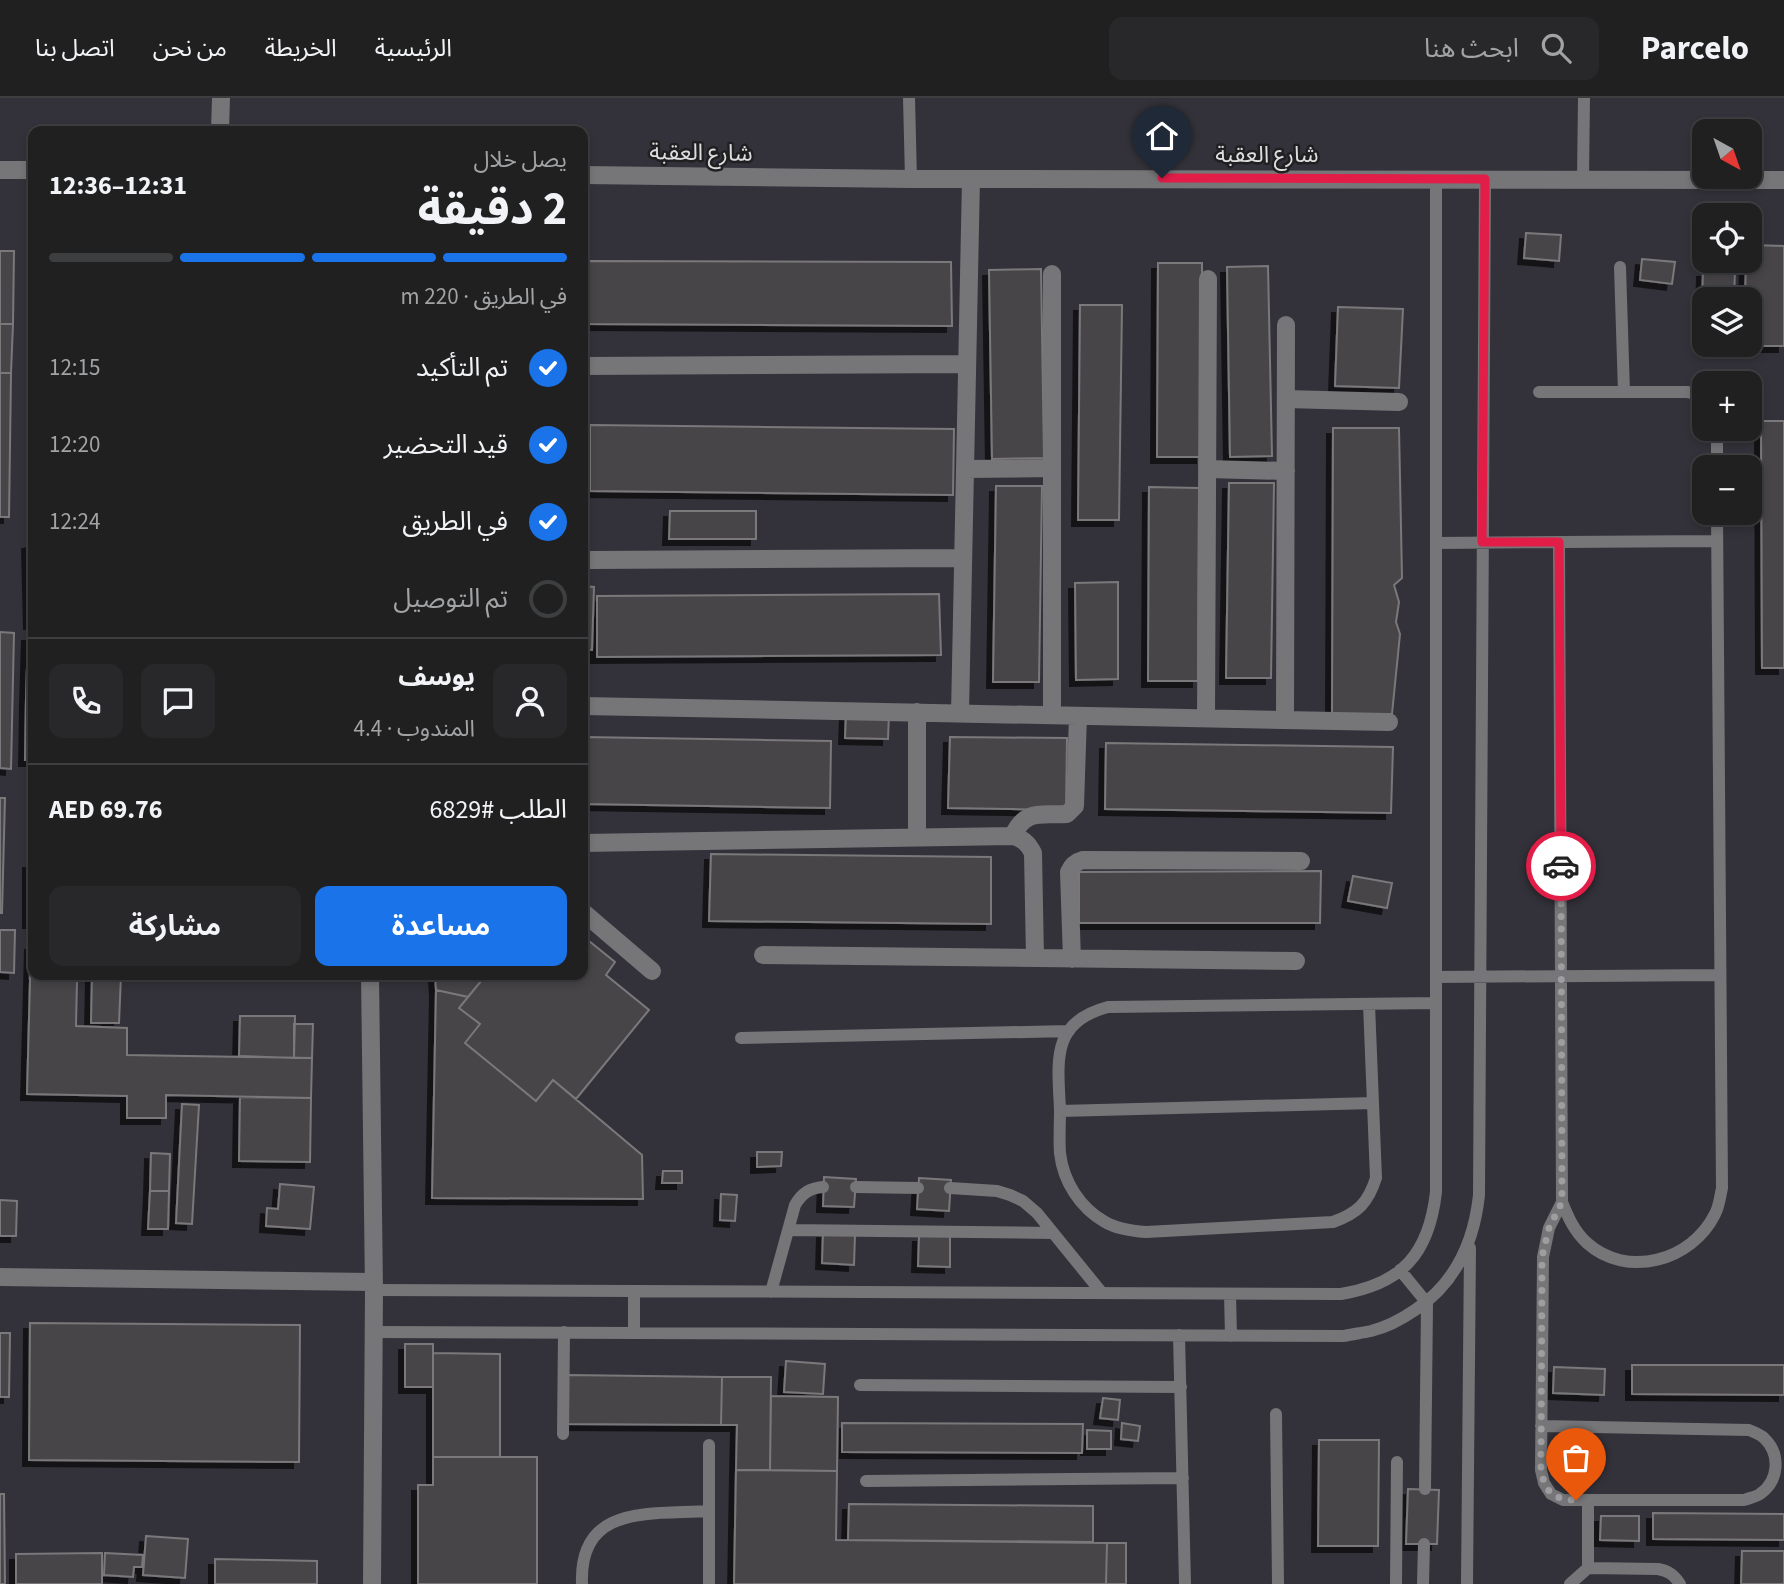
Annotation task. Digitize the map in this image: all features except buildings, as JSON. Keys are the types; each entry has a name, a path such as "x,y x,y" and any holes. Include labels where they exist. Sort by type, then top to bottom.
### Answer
{"street":[{"path":"220,126 221,98"},
{"path":"0,170 28,170"},
{"name":"شارع العقبة","path":"588,175 911,179 1784,180"},
{"path":"960,713 971,178"},
{"path":"1052,274 1052,715"},
{"path":"1206,718 1208,279"},
{"path":"1286,325 1286,720"},
{"path":"588,366 967,364"},
{"path":"1286,400 1399,402"},
{"path":"965,469 1052,468"},
{"path":"1208,469 1286,471"},
{"path":"590,560 962,558"},
{"path":"588,706 1389,722"},
{"path":"917,712 918,837"},
{"path":"1013,836 1017,825 1024,819 1039,814 1067,814 1075,806 1077,716"},
{"path":"588,842 1022,838 1033,853 1035,958"},
{"path":"1072,958 1069,872 1078,861 1301,861"},
{"path":"588,916 652,971"},
{"path":"763,955 1296,961"},
{"path":"370,980 374,1286 372,1584"},
{"path":"0,1277 374,1286"}],"lane":[{"path":"909,98 911,179"},
{"path":"1583,178 1584,98"},
{"path":"374,1286 634,1291 1341,1294 1363,1290 1383,1282 1415,1255 1427,1236 1436,1192 1436,178"},
{"path":"373,1332 1344,1336 1373,1331 1399,1321 1427,1303 1444,1286 1461,1262 1470,1240 1479,1195 1485,179"},
{"path":"1620,267 1624,392"},
{"path":"1539,392 1692,393"},
{"path":"1559,542 1562,1202 1571,1225 1588,1244 1609,1257 1634,1262 1659,1260 1682,1251 1702,1235 1716,1213 1722,1188 1717,525"},
{"path":"1436,543 1717,541"},
{"path":"1436,977 1719,975"},
{"path":"1369,1004 1376,1178 1371,1194 1348,1217 1333,1222 1146,1232 1125,1230 1105,1223 1088,1210 1074,1194 1060,1155 1058,1062 1061,1046 1069,1031 1080,1019 1093,1011 1108,1007 1436,1003"},
{"path":"741,1038 1069,1031"},
{"path":"1060,1111 1373,1103"},
{"path":"771,1292 795,1205 800,1197 814,1188 823,1187"},
{"path":"856,1187 918,1188"},
{"path":"950,1188 989,1190 1023,1201 1037,1213 1102,1293"},
{"path":"1541,1426 1749,1430 1764,1437 1773,1451 1776,1467 1771,1482 1760,1494 1744,1500 1563,1500 1551,1494 1544,1483 1541,1470 1541,1426 1542,1257 1549,1228 1562,1202"},
{"path":"788,1230 1053,1233"},
{"path":"1467,1584 1470,1240"},
{"path":"1400,1270 1427,1303 1425,1489"},
{"path":"634,1291 634,1333"},
{"path":"1230,1294 1231,1336"},
{"path":"563,1434 564,1332"},
{"path":"1179,1335 1185,1584"},
{"path":"860,1385 1181,1387"},
{"path":"1276,1414 1278,1584"},
{"path":"709,1445 709,1584"},
{"path":"1396,1584 1397,1462"},
{"path":"866,1481 1183,1478"},
{"path":"1588,1500 1588,1568"},
{"path":"582,1584 584,1552 604,1526 619,1518 709,1511"},
{"path":"1423,1584 1424,1544"},
{"path":"1570,1584 1588,1568 1658,1569 1668,1571 1680,1584"}],"shaded area":[{"path":"0,98 1784,98 1784,1584 0,1584"}],"way so far":[{"path":"1561,866 1562,1202 1554,1214 1542,1257 1541,1470 1544,1483 1551,1494 1563,1500 1576,1500"}],"route":[{"path":"1162,178 1485,179 1482,542 1559,542 1561,866"}]}
